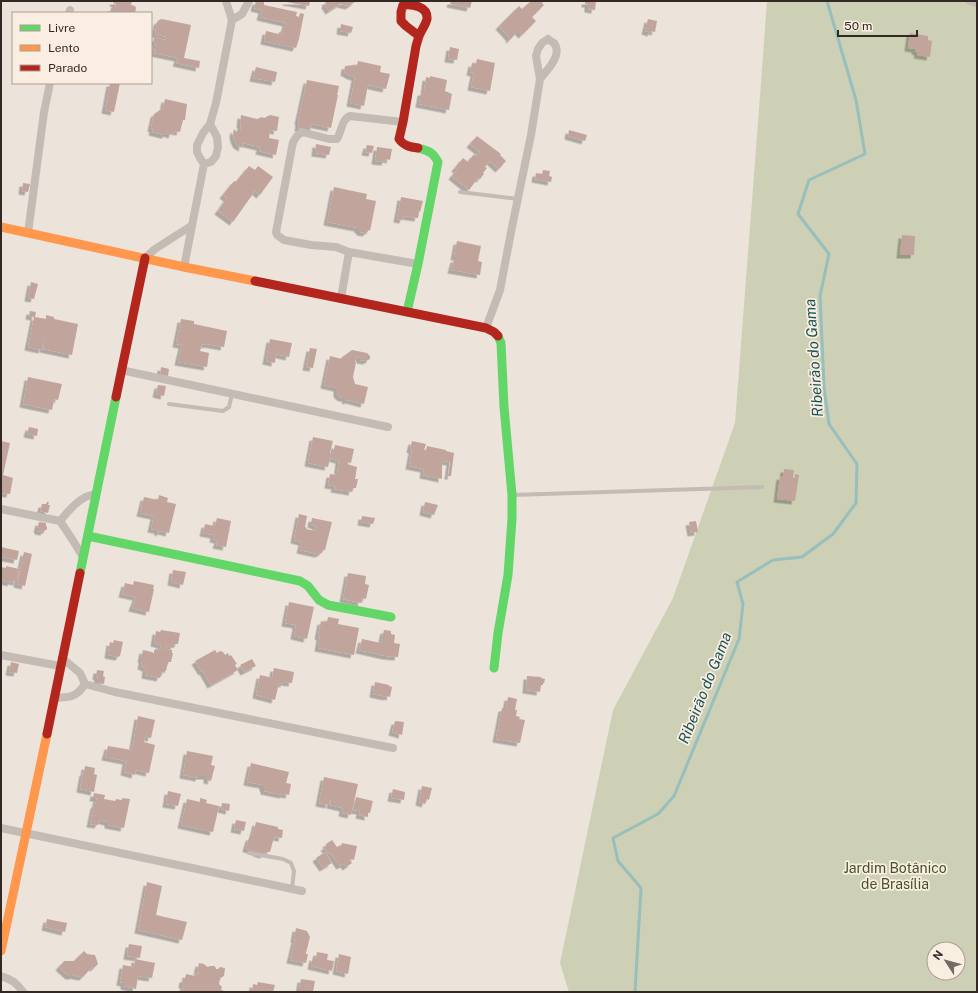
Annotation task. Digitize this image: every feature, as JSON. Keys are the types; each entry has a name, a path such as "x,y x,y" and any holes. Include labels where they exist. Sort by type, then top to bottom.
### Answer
{"street":[{"path":"184,267 204,164 197,152 197,145 203,133 210,124 216,103 232,20 226,1"},
{"path":"232,20 242,14 248,1"},
{"path":"970,1 977,3"},
{"path":"407,312 438,162 432,153 424,149 414,148 401,143 399,139 419,36"},
{"path":"486,328 500,290 531,136 540,79"},
{"path":"28,233 44,112 50,84"},
{"path":"403,122 350,116 343,122 337,139 328,139 302,132 297,136 293,142 276,235 284,240 311,245 336,247 349,252 418,264"},
{"path":"204,164 211,162 216,156 218,148 217,137 210,124"},
{"path":"1,951 145,258 155,249 191,226"},
{"path":"1,227 184,267 486,328 498,335 501,342 504,407 512,495 512,519 508,575 498,633 494,668"},
{"path":"341,298 349,252"},
{"path":"121,370 388,427"},
{"path":"60,521 70,508 79,501 96,494"},
{"path":"1,509 60,521 83,557"},
{"path":"88,536 300,581 308,586 320,600 328,605 391,617"},
{"path":"1,655 61,662 80,673 85,684"},
{"path":"54,698 76,695 85,684"},
{"path":"85,684 115,692 393,748"},
{"path":"1,828 302,891"},
{"path":"1,976 14,981 19,985 23,992"}],"lane":[{"path":"460,192 518,199"},
{"path":"169,404 223,411 229,407 232,394"},
{"path":"512,495 762,487"},
{"path":"249,853 291,863 294,871 292,889"}],"green space":[{"name":"Jardim Botânico de Brasília","path":"767,1 977,1 977,992 569,992 560,963 613,710 673,598 735,423"}],"building":[{"path":"114,1 132,1 131,5 135,6 135,12 110,12 111,8 115,8 116,4 113,3"},
{"path":"256,1 264,2 264,5 297,12 296,16 299,17 300,13 304,14 296,48 264,41 266,31 283,35 282,29 284,29 286,23 260,17 262,10 254,8"},
{"path":"286,1 310,1 309,6"},
{"path":"326,1 356,1 349,6 340,4 329,11 325,5"},
{"path":"451,1 472,1 470,8 450,4"},
{"path":"531,1 544,1 542,3 544,5 532,17 536,21 522,35 518,31 510,40 510,38 499,26 519,6 522,9"},
{"path":"585,1 596,1 595,10 588,9 588,4 585,4"},
{"path":"162,19 191,25 184,58 200,61 199,68 176,63 178,58 154,53 156,43 153,43 154,37 165,40 166,37 155,34 157,22"},
{"path":"648,19 657,21 655,32 651,31 651,33 645,31"},
{"path":"341,24 353,27 351,33 340,31"},
{"path":"910,33 928,36 928,40 932,41 930,57 917,55 918,52 915,51 915,49 908,48"},
{"path":"450,47 459,49 457,60 448,59"},
{"path":"477,59 495,63 490,91 471,87 474,73 470,72 472,63 476,64"},
{"path":"358,61 381,66 380,72 390,74 386,89 368,85 364,106 350,103 355,77 344,72 345,66 357,66"},
{"path":"256,67 277,72 275,82 253,78"},
{"path":"430,76 447,80 445,91 452,94 449,110 419,104 421,93 424,92 426,77 430,78"},
{"path":"307,80 339,86 331,128 311,124 310,131 298,128 298,121"},
{"path":"110,84 120,84 114,112 105,110"},
{"path":"165,99 187,104 185,120 183,120 180,132 173,131 172,135 152,132 153,129 151,128 154,114 163,108"},
{"path":"241,115 257,119 270,115 279,117 277,131 270,130 269,138 279,140 276,155 259,151 260,147 243,143 242,148 237,145 233,134 234,129 237,132 240,132"},
{"path":"569,130 587,135 585,141 568,136"},
{"path":"477,136 501,154 500,155 506,161 499,169 490,161 485,167 487,168 483,173 484,174 480,179 478,178 469,190 452,176 457,170 455,168 463,158 468,162 474,154 476,156 480,152 470,144"},
{"path":"316,144 331,147 329,155 315,153"},
{"path":"367,145 374,146 372,153 365,152"},
{"path":"377,147 392,149 390,160 386,159 385,162 375,161"},
{"path":"249,166 255,170 258,166 273,177 260,195 255,191 233,222 218,211 227,198 223,195"},
{"path":"543,170 550,171 549,176 552,177 551,182 535,179 536,173 542,174"},
{"path":"23,183 30,184 28,192 22,191"},
{"path":"334,187 367,194 366,199 376,201 370,231 369,230 366,233 360,232 358,228 327,222"},
{"path":"401,197 423,201 420,212 414,210 419,212 418,218 404,216 403,220 397,219"},
{"path":"902,235 915,236 914,255 900,255"},
{"path":"457,241 481,246 478,261 482,262 480,275 451,270 454,259 457,259 457,257 454,257"},
{"path":"31,282 38,284 34,299 28,298"},
{"path":"30,311 36,312 35,317 46,319 46,315 54,317 54,319 78,324 72,355 43,349 45,335 42,350 28,347 34,317 29,316"},
{"path":"181,319 194,321 194,324 227,331 224,347 202,344 200,351 209,353 207,367 178,362 182,345 176,344"},
{"path":"270,339 292,343 289,357 276,354 275,363 266,361"},
{"path":"310,348 317,349 313,368 306,367"},
{"path":"352,350 367,353 370,356 370,359 366,361 360,360 360,358 356,357 353,377 355,384 368,387 364,404 349,400 346,401 345,398 338,395 337,388 324,385 330,356 342,359 341,358"},
{"path":"161,367 169,369 168,376 160,375"},
{"path":"28,377 62,384 58,400 54,399 52,410 23,404"},
{"path":"158,385 166,386 164,396 156,394"},
{"path":"29,427 38,429 37,436 27,434"},
{"path":"313,437 333,441 330,453 333,454 335,445 354,449 351,463 347,462 347,464 357,467 355,479 358,479 356,488 353,488 352,492 334,489 335,486 328,485 330,474 337,475 339,460 330,458 328,467 308,463"},
{"path":"1,441 10,443 3,475 13,478 10,494 1,493"},
{"path":"412,441 426,444 424,450 426,450 427,446 454,453 451,476 448,476 450,462 443,461 442,479 423,475 424,469 409,466"},
{"path":"784,469 794,470 793,478 795,478 795,474 799,475 795,501 777,499 780,476 783,477"},
{"path":"159,495 168,498 167,502 176,504 169,533 161,531 159,533 157,530 151,529 154,516 140,513 144,497 158,500"},
{"path":"49,502 48,505 50,505 48,513 40,511 42,504 46,504"},
{"path":"425,502 438,505 434,515 423,512"},
{"path":"299,514 307,516 306,529 315,531 316,526 311,524 312,518 332,522 325,550 321,553 318,554 300,550 302,542 294,540"},
{"path":"362,516 375,518 373,524 361,522"},
{"path":"217,518 231,521 226,547 216,545 218,540 213,539 214,535 203,533 205,524 215,526"},
{"path":"696,521 698,532 691,533 689,522"},
{"path":"39,522 46,523 47,530 44,532 38,531 37,529"},
{"path":"1,547 19,551 17,560 1,557"},
{"path":"24,552 32,554 25,586 17,584"},
{"path":"6,566 19,569 17,582 11,581 11,583 1,580 1,567 6,568"},
{"path":"173,570 186,572 183,585 171,582"},
{"path":"348,573 366,576 365,584 369,585 366,599 362,598 361,603 343,599"},
{"path":"134,581 154,585 149,612 132,608 136,597 122,594 125,583 133,585"},
{"path":"289,602 314,607 307,639 294,636 296,625 285,623"},
{"path":"328,617 339,619 338,624 359,628 354,655 318,648 320,637 318,636 321,621 327,622"},
{"path":"161,630 180,633 178,644 175,644 173,648 167,646 166,649 172,650 173,653 171,662 168,662 165,673 162,672 160,678 145,675 146,668 141,666 141,659 143,650 154,654 155,649 160,650 161,645 154,643 156,631 160,632"},
{"path":"384,630 391,631 391,634 395,635 394,643 400,644 398,657 359,650 362,639 381,643"},
{"path":"114,640 123,642 120,656 118,657 108,655 110,642 113,643"},
{"path":"215,650 217,653 220,651 225,655 228,653 229,656 231,655 237,664 235,665 238,670 211,685 195,661"},
{"path":"252,659 256,666 244,672 240,665"},
{"path":"11,662 19,664 17,673 9,672"},
{"path":"274,668 294,672 292,683 279,683 275,700 256,695 260,675 273,678"},
{"path":"97,670 104,671 104,684 97,681"},
{"path":"527,676 541,677 545,679 543,685 541,685 540,692 526,690"},
{"path":"375,682 392,687 390,697 373,694"},
{"path":"508,697 517,699 515,710 517,710 516,716 520,717 519,719 525,720 520,743 496,739 502,708 506,708"},
{"path":"138,716 155,720 151,738 145,737 144,742 155,745 149,773 136,770 135,775 124,772 126,761 105,757 108,746 132,750"},
{"path":"395,721 404,722 402,735 392,732"},
{"path":"187,751 213,756 211,765 215,766 211,781 207,780 207,776 199,776 199,778 183,775"},
{"path":"251,763 289,772 286,783 291,784 289,795 264,791 263,785 247,782"},
{"path":"85,766 95,768 94,774 97,775 94,792 80,789"},
{"path":"324,777 358,784 351,815 342,813 343,808 330,805 330,799 329,805 319,803"},
{"path":"422,786 432,788 429,800 427,799 425,804 419,802"},
{"path":"393,789 405,792 404,800 391,798"},
{"path":"168,791 181,794 178,806 166,804"},
{"path":"94,793 105,795 104,799 115,801 116,799 122,800 122,798 130,799 124,828 108,825 108,822 99,820 98,825 90,824 97,798 93,798"},
{"path":"356,797 373,801 368,817 359,815 360,811 353,810"},
{"path":"200,798 207,800 206,803 219,806 213,832 181,825 187,799 200,802"},
{"path":"222,803 230,804 229,811 221,809"},
{"path":"236,820 246,822 244,831 234,829"},
{"path":"256,822 278,827 278,829 283,830 282,838 274,837 270,852 263,855 246,848 249,838 252,837"},
{"path":"332,840 337,847 341,846 342,843 357,846 354,860 349,860 352,863 346,867 344,864 340,866 331,853 329,854 324,847 327,846 326,844"},
{"path":"325,852 332,863 323,868 316,858"},
{"path":"147,882 162,886 156,915 187,922 182,940 138,930"},
{"path":"47,919 67,923 65,932 45,927"},
{"path":"296,928 307,931 310,937 306,953 308,954 306,963 290,960"},
{"path":"129,944 142,946 140,958 127,956"},
{"path":"84,951 87,954 95,955 98,964 94,968 92,967 83,977 74,975 69,976 59,967 64,961 74,961"},
{"path":"317,952 328,954 327,960 334,961 332,971 311,966 313,957 316,958"},
{"path":"339,954 351,957 348,974 336,971"},
{"path":"135,959 155,963 152,978 138,976 136,989 124,986 124,983 120,982 123,965 134,967"},
{"path":"199,963 208,967 215,966 216,969 220,967 225,968 224,976 220,978 219,984 222,987 221,990 225,992 182,992 184,985 182,985 183,979 185,979 186,974 195,976 196,973 202,974 197,972"},
{"path":"301,979 315,981 313,992 299,991"},
{"path":"258,982 275,985 273,992 252,992 253,984 257,985"}],"waterway":[{"name":"Ribeirão do Gama","path":"635,992 641,888 618,861 613,838 658,814 674,796 739,639 743,604 737,582 773,560 802,557 833,534 856,503 857,464 829,424 824,387 820,296 829,254 798,214 809,180 865,154 856,100 827,1"}],"traffic: fast":[{"path":"407,312 438,162 430,152 418,148"},
{"path":"494,668 498,633 508,575 512,519 512,495 504,407 501,343 498,336"},
{"path":"80,573 116,397"},
{"path":"88,536 300,581 308,586 319,600 328,605 391,617"}],"traffic: slow":[{"path":"1,227 255,281"},
{"path":"1,951 47,734"}],"traffic: jam":[{"path":"418,148 407,146 399,139 419,36 401,21 403,5 419,7 425,11 427,19 419,36"},
{"path":"116,397 145,258"},
{"path":"255,281 486,328 498,336"},
{"path":"47,734 80,573"}]}
